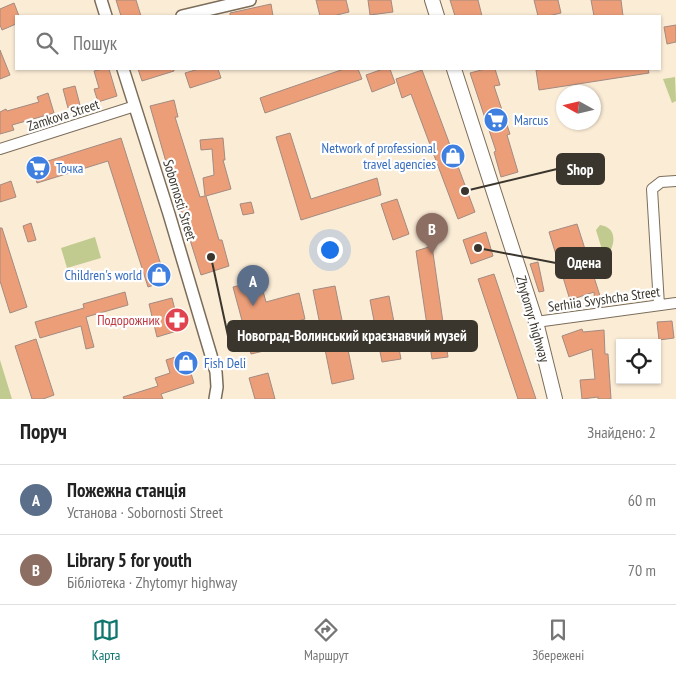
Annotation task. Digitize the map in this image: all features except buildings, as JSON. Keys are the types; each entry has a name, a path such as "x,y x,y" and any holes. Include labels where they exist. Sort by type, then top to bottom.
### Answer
{"main road":[{"path":"432,0 437,15"},
{"name":"Zhytomyr highway","path":"454,70 536,322 555,399"}],"street":[{"path":"101,0 106,15"},
{"path":"186,15 250,0"},
{"name":"Sobornosti Street","path":"123,70 216,372 217,387 215,399"},
{"name":"Zamkova Street","path":"0,150 135,106"},
{"path":"659,305 652,188 660,182 676,181"},
{"name":"Serhiia Svyshcha Street","path":"536,322 676,303"}],"green space":[{"path":"675,77 676,101 672,103 663,79"},
{"path":"600,225 609,228 613,235 610,252 603,253 596,230"},
{"path":"95,237 101,258 67,268 61,248"},
{"path":"0,360 12,399 0,399"}],"place":[{"name":"Marcus","path":"496,120"},
{"name":"Network of professional travel agencies","path":"453,156"},
{"name":"Точка","path":"38,168"},
{"name":"Shop","path":"465,191"},
{"name":"Одена","path":"478,248"},
{"name":"Library 5 for youth","path":"432,254"},
{"name":"Новоград-Волинський краєзнавчий музей","path":"211,257"},
{"name":"Children's world","path":"159,275"},
{"name":"Пожежна станція","path":"253,306"},
{"name":"Подорожник","path":"177,320"},
{"name":"Fish Deli","path":"186,363"}]}
